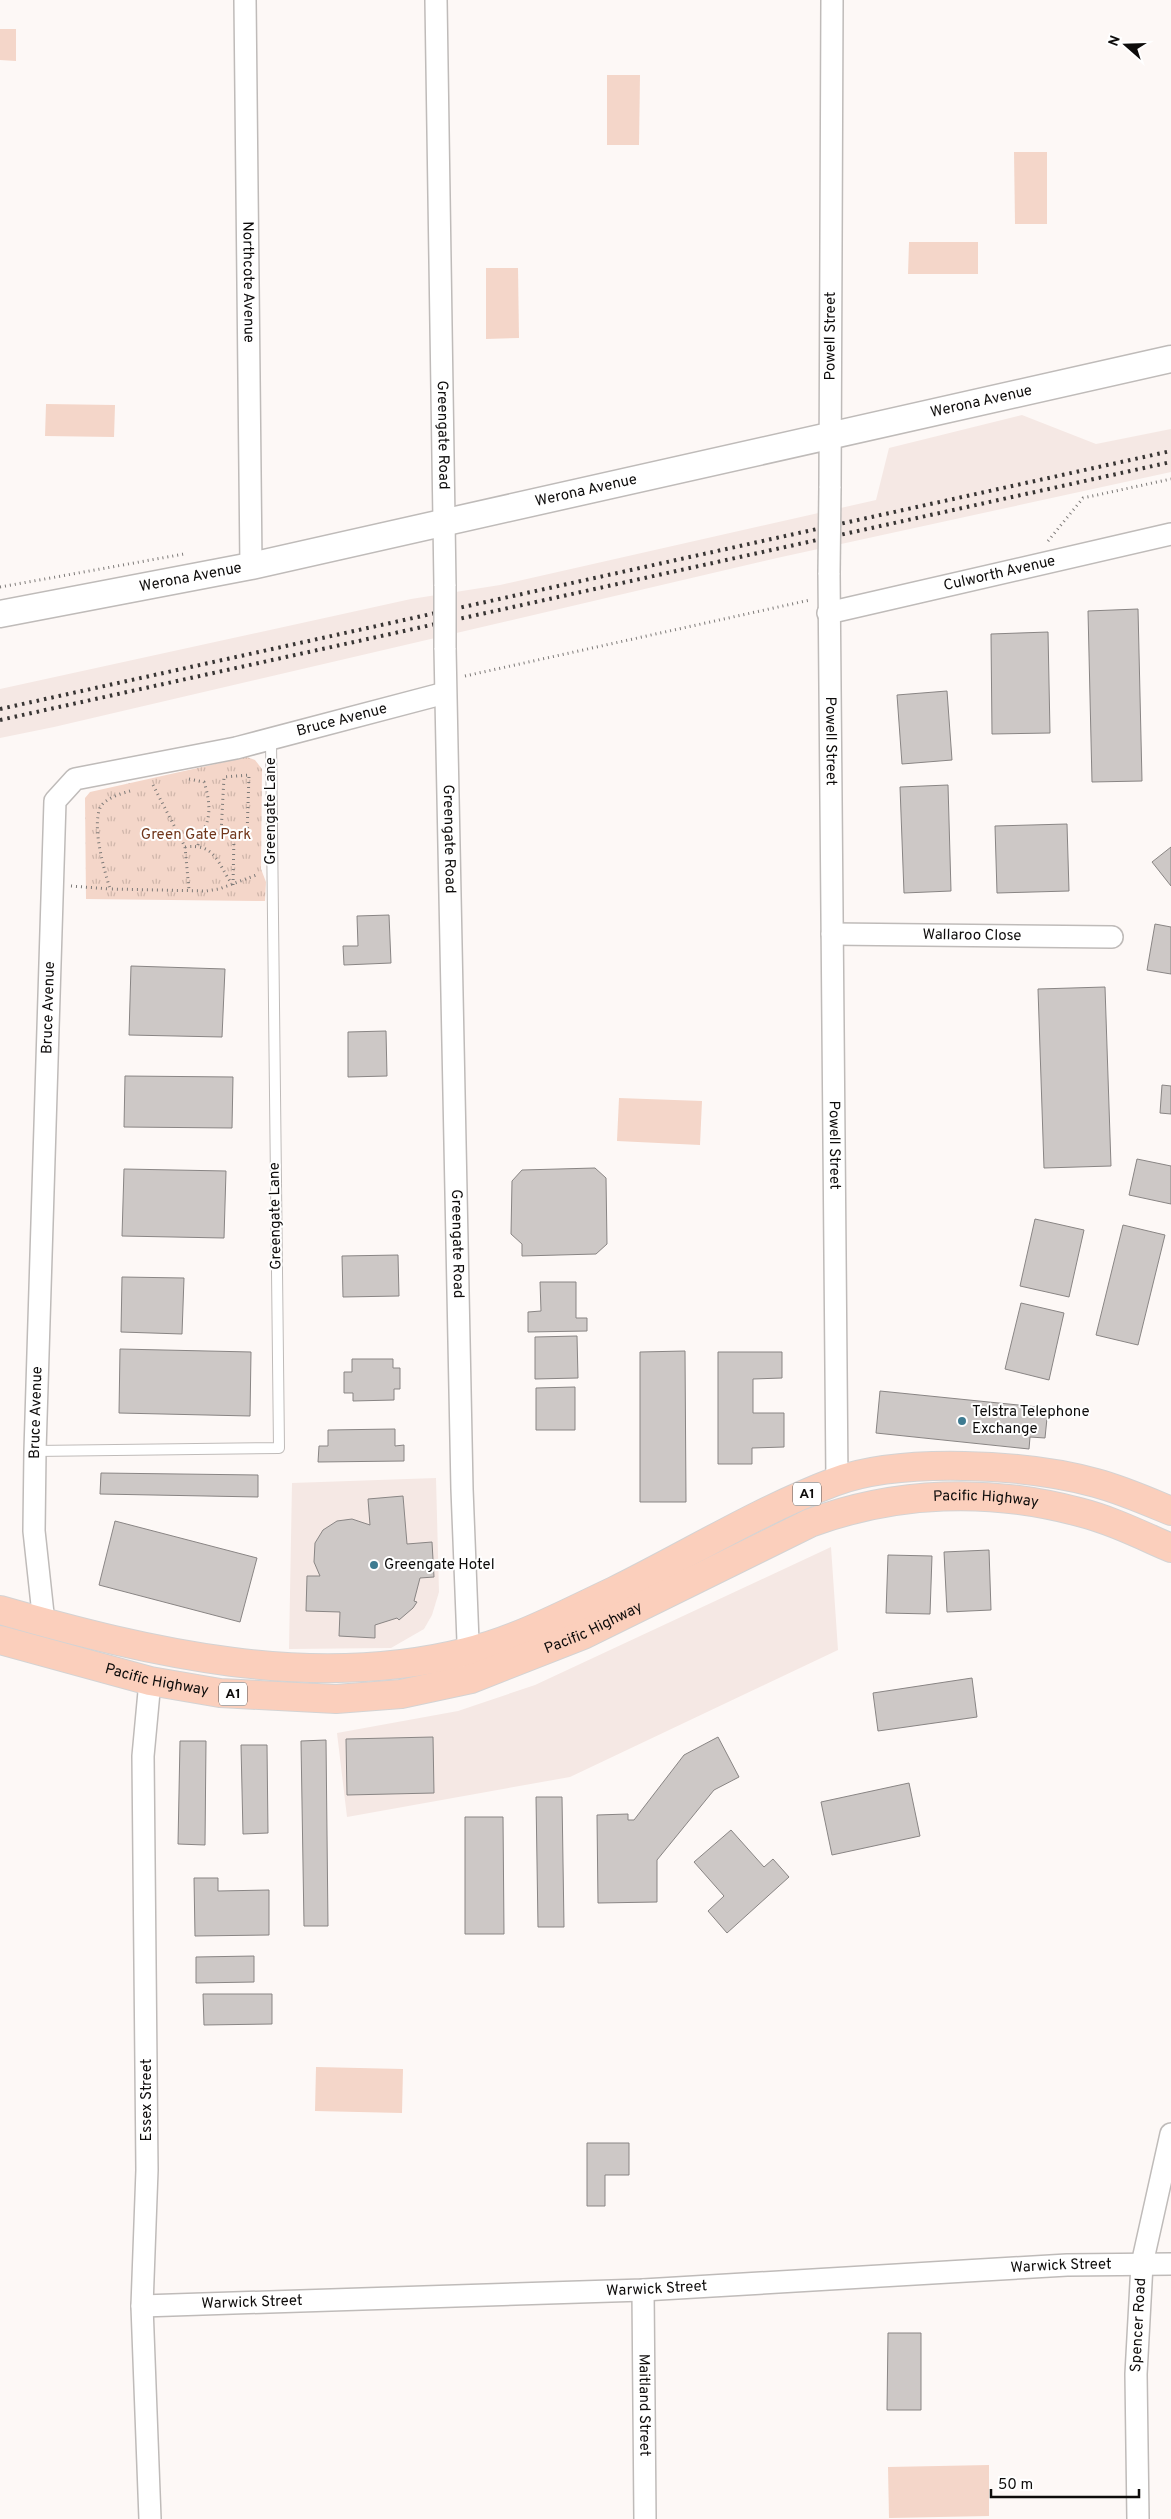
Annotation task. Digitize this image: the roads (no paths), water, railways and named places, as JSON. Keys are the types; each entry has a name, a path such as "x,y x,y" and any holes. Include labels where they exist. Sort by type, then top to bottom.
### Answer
{"highway":[{"name":"Pacific Highway","path":"0,1610 44,1623 215,1661 291,1667 339,1668 400,1665 468,1652 561,1616 662,1567 770,1511 837,1481 894,1469 944,1466 1039,1472 1094,1482 1121,1490 1171,1511"},
{"name":"Pacific Highway","path":"0,1640 150,1681 220,1693 336,1699 401,1694 471,1679 583,1635 810,1523 846,1510 893,1500 944,1496 1054,1506 1107,1521 1171,1548"}],"street":[{"name":"Northcote Avenue","path":"245,0 251,566"},
{"name":"Greengate Road","path":"436,0 445,521 445,693 462,1479 468,1652 471,1679"},
{"name":"Powell Street","path":"832,0 831,436 828,613 837,1481"},
{"name":"Werona Avenue","path":"0,614 251,566 1171,359"},
{"name":"Culworth Avenue","path":"828,613 1171,534"},
{"name":"Bruce Avenue","path":"44,1623 34,1530 35,1451 55,801 76,779 271,740 445,693"},
{"name":"Wallaroo Close","path":"832,934 1112,937"},
{"name":"Essex Street","path":"150,1681 144,1756 147,2170 142,2306 150,2519"},
{"name":"Spencer Road","path":"1138,2519 1136,2374 1142,2264 1171,2134"},
{"name":"Warwick Street","path":"142,2306 642,2290 1067,2264 1171,2264"},
{"name":"Maitland Street","path":"642,2290 645,2519"}],"lane":[{"name":"Greengate Lane","path":"35,1451 279,1448 271,740"}],"railway":[{"path":"0,709 1171,451"},
{"path":"0,720 1171,462"}],"place":[{"name":"Telstra Telephone Exchange","path":"962,1421"},
{"name":"Greengate Hotel","path":"374,1565"}],"park label":[{"name":"Green Gate Park","path":"196,835"}]}
